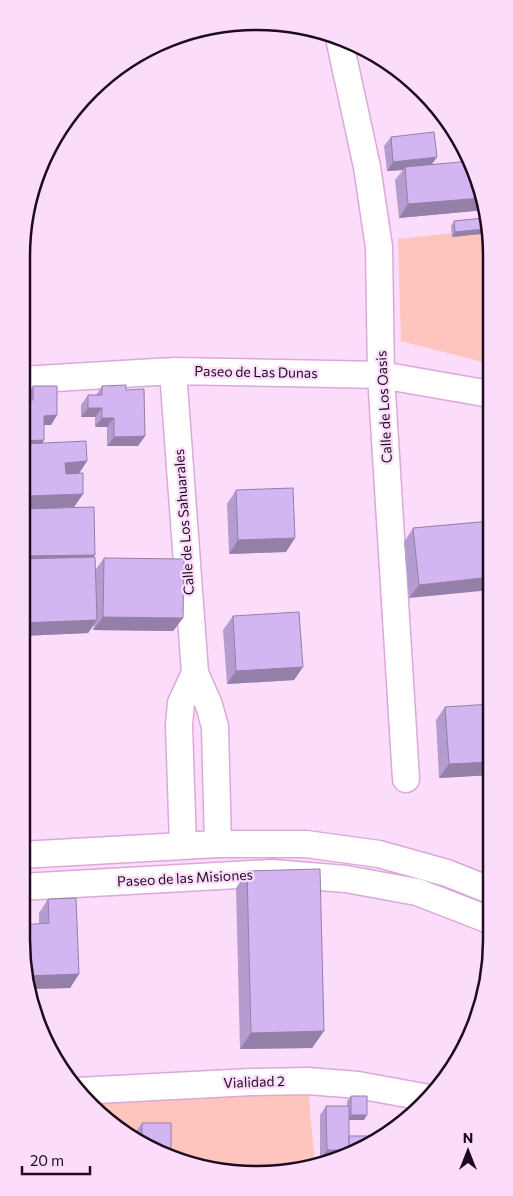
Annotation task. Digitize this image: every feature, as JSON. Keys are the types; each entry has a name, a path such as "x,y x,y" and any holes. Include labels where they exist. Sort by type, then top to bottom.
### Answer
{"street":[{"name":"Calle de Los Oasis","path":"341,46 367,168 379,247 382,375 406,779"},
{"name":"Paseo de Las Dunas","path":"30,379 174,371 382,375 483,393"},
{"name":"Calle de Los Sahuarales","path":"174,371 195,673"},
{"path":"195,673 210,705 215,727 218,844"},
{"path":"183,846 179,725 181,703 195,673"},
{"path":"30,854 218,844 306,844 379,854 447,873 483,887"},
{"name":"Paseo de las Misiones","path":"30,886 272,873 346,879 418,892 483,917"},
{"name":"Vialidad 2","path":"87,1090 241,1082 308,1081 358,1085 420,1096"}],"shaded area":[{"path":"481,230 483,362 401,341 398,239"},
{"path":"307,1077 314,1158 271,1166 242,1166 212,1162 184,1154 143,1136 107,1110 90,1093"}],"building":[{"path":"434,132 437,157 393,162 391,137"},
{"path":"462,162 475,199 408,204 405,167"},
{"path":"480,218 481,229 455,232 454,221"},
{"path":"126,385 126,390 144,389 145,436 114,437 114,418 102,418 102,408 88,408 88,395 102,395 102,386"},
{"path":"33,386 57,386 57,415 44,416 44,440 30,441 30,400 33,400"},
{"path":"86,441 87,461 65,463 66,474 83,473 83,494 30,496 30,444"},
{"path":"293,488 295,538 238,540 236,490"},
{"path":"94,507 95,555 30,556 30,509"},
{"path":"483,522 483,578 419,585 413,528"},
{"path":"95,557 97,620 30,623 30,559"},
{"path":"104,558 184,559 183,618 103,617"},
{"path":"299,612 303,667 236,671 233,616"},
{"path":"483,705 483,762 449,764 445,707"},
{"path":"320,869 324,1031 251,1033 247,871"},
{"path":"76,898 79,974 33,976 30,954 30,924 49,923 48,899"},
{"path":"351,1096 367,1096 367,1115 351,1115"},
{"path":"326,1106 349,1106 349,1146 340,1150 327,1150"},
{"path":"142,1123 171,1123 171,1148 156,1143 142,1135"},
{"path":"349,1136 369,1136 357,1143 349,1146"}]}
